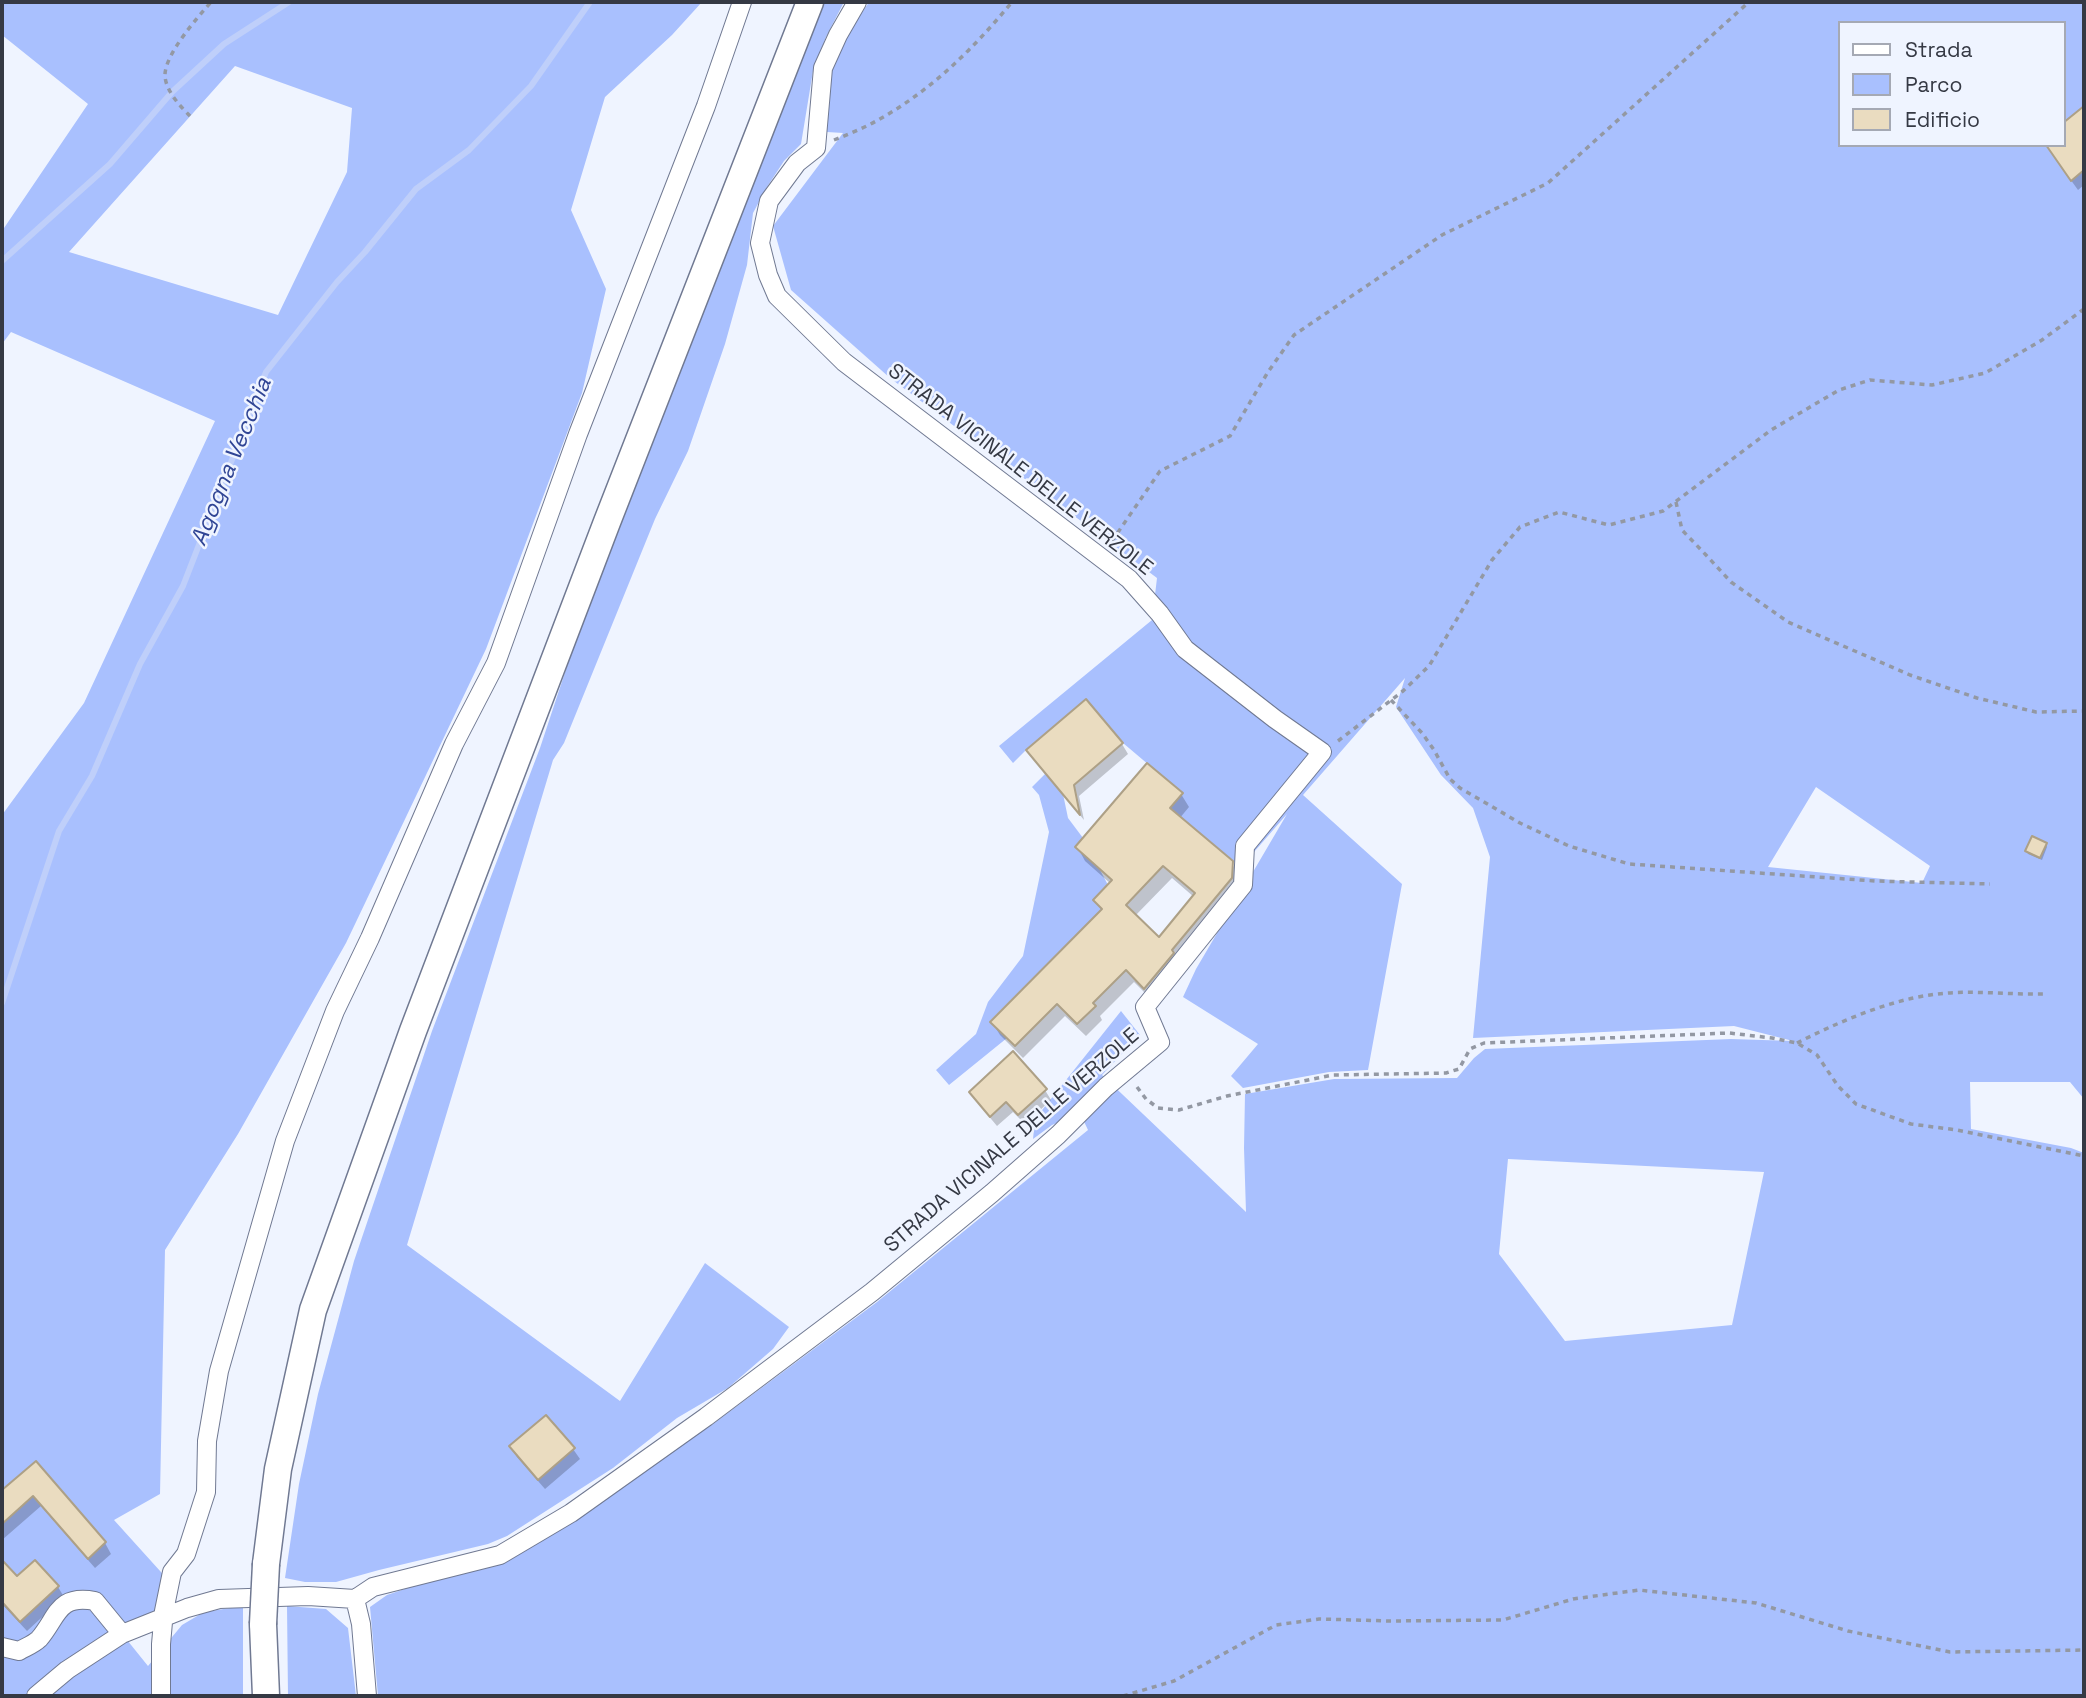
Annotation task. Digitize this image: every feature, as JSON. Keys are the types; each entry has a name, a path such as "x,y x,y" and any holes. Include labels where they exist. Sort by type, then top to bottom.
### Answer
{"main road":[{"path":"266,1696 266,1564 278,1469 313,1310 412,1031 601,535 810,2"}],"street":[{"path":"161,1696 161,1644 172,1572 186,1554 206,1492 207,1441 219,1371 285,1141 335,1011 370,938 454,744 496,663 578,434 706,106 742,2"},
{"path":"816,148 823,68 838,34 857,2"},
{"name":"STRADA VICINALE DELLE VERZOLE","path":"355,1599 373,1587 500,1555 571,1513 717,1409 872,1292 992,1193 1058,1135 1106,1087 1160,1042 1145,1007 1242,884 1245,846 1322,752 1185,649 1160,614 1129,579 844,362 777,296 768,275 760,243 769,201 797,163 816,148"},
{"path":"36,1696 67,1670 122,1634 187,1608 219,1599 308,1596 355,1599 361,1624 367,1696"},
{"path":"2,1647 19,1651 38,1641 59,1608 80,1598 95,1601 122,1634"}],"path":[{"path":"190,116 176,103 165,76 169,62 184,34 211,2"},
{"path":"816,148 878,120 938,80 982,38 1012,2"},
{"path":"1101,557 1160,471 1230,436 1294,334 1442,235 1548,183 1749,2"},
{"path":"1322,752 1391,701 1429,666 1492,559 1520,527 1559,512 1609,525 1663,511 1771,430 1839,390 1870,380 1932,385 1985,373 2042,340 2084,309"},
{"path":"1676,502 1682,530 1731,582 1788,622 1910,675 1977,698 2036,712 2084,711"},
{"path":"1391,701 1422,733 1450,779 1460,788 1520,823 1569,846 1629,864 1875,881 1990,884"},
{"path":"1797,1043 1822,1030 1885,1007 1930,995 2045,994"},
{"path":"1126,1070 1146,1099 1158,1108 1179,1110 1227,1096 1333,1075 1446,1073 1459,1069 1470,1049 1484,1043 1729,1033 1797,1043 1817,1055 1838,1086 1856,1104 1911,1124 1957,1130 2084,1156"},
{"path":"1123,1696 1174,1681 1276,1625 1319,1619 1390,1622 1503,1620 1573,1599 1639,1590 1756,1603 1848,1631 1950,1652 2084,1650"}],"green space":[{"path":"2,2 702,2 672,35 605,97 571,210 606,289 582,393 486,649 346,943 238,1134 165,1250 160,1494 114,1520 170,1582 164,1611 119,1630 148,1666 182,1625 204,1612 243,1606 243,1696 2,1696 2,815 84,703 215,421 11,332 2,344 2,231 88,104 2,35","holes":["235,66 352,108 347,172 278,315 69,252"]},
{"path":"821,2 844,2 813,71 801,144 784,161 753,213 747,265 725,344 688,451 655,519 564,743 553,760 407,1245 620,1401 705,1263 789,1327 773,1349 728,1388 677,1418 613,1468 507,1536 488,1544 336,1582 305,1582 285,1578 299,1484 318,1394 354,1261 432,1031 540,748 583,618"},
{"path":"869,2 2084,2 2084,1099 2070,1082 1970,1082 1971,1129 2071,1148 2084,1153 2084,1696 378,1696 370,1607 387,1595 503,1560 709,1427 877,1302 1088,1130 1080,1113 1052,1125 1033,1139 1035,1119 1121,1011 1140,1035 1102,1075 1246,1212 1245,1094 1334,1079 1457,1078 1485,1049 1731,1039 1793,1041 1734,1026 1473,1038 1490,857 1473,808 1441,775 1396,707 1405,678 1303,795 1402,884 1368,1070 1329,1072 1243,1088 1231,1076 1258,1044 1183,997 1196,969 1287,814 1241,867 1170,808 1182,793 1123,743 1086,699 1013,763 999,746 1152,620 1157,578 890,378 791,290 773,226 843,133 827,132 825,104 832,66","holes":["1816,787 1930,866 1922,883 1768,867","1508,1159 1764,1172 1732,1325 1565,1341 1499,1254"]},
{"path":"1046,773 1063,794 1068,818 1083,838 1108,885 1102,909 990,1021 1007,1038 949,1085 936,1070 976,1034 988,1002 1023,956 1049,832 1039,795 1032,787"},
{"path":"287,1606 326,1609 348,1628 356,1696 288,1696"}],"building":[{"path":"2084,106 2084,170 2071,181 2047,147 2065,147 2065,121"},
{"path":"1086,699 1123,743 1074,785 1080,815 1026,750"},
{"path":"1147,763 1183,793 1170,808 1233,861 1232,878 1172,950 1174,953 1144,989 1126,970 1093,1003 1096,1006 1077,1024 1057,1004 1015,1046 990,1022 1102,909 1093,900 1112,880 1075,847","holes":["1163,866 1195,893 1159,937 1126,905"]},
{"path":"2032,836 2047,843 2040,858 2025,851"},
{"path":"1013,1051 1047,1089 1018,1115 1006,1102 990,1117 969,1092"},
{"path":"546,1415 575,1448 538,1480 509,1446"},
{"path":"36,1461 106,1542 88,1559 33,1496 2,1524 2,1490"},
{"path":"2,1560 17,1576 35,1560 59,1586 20,1622 2,1602"}],"waterway":[{"path":"2,261 110,164 172,92 224,44 289,2"},
{"name":"Agogna Vecchia","path":"2,1003 59,831 92,776 140,664 183,586 266,372 337,282 416,189 469,150 531,86 590,2"}]}
